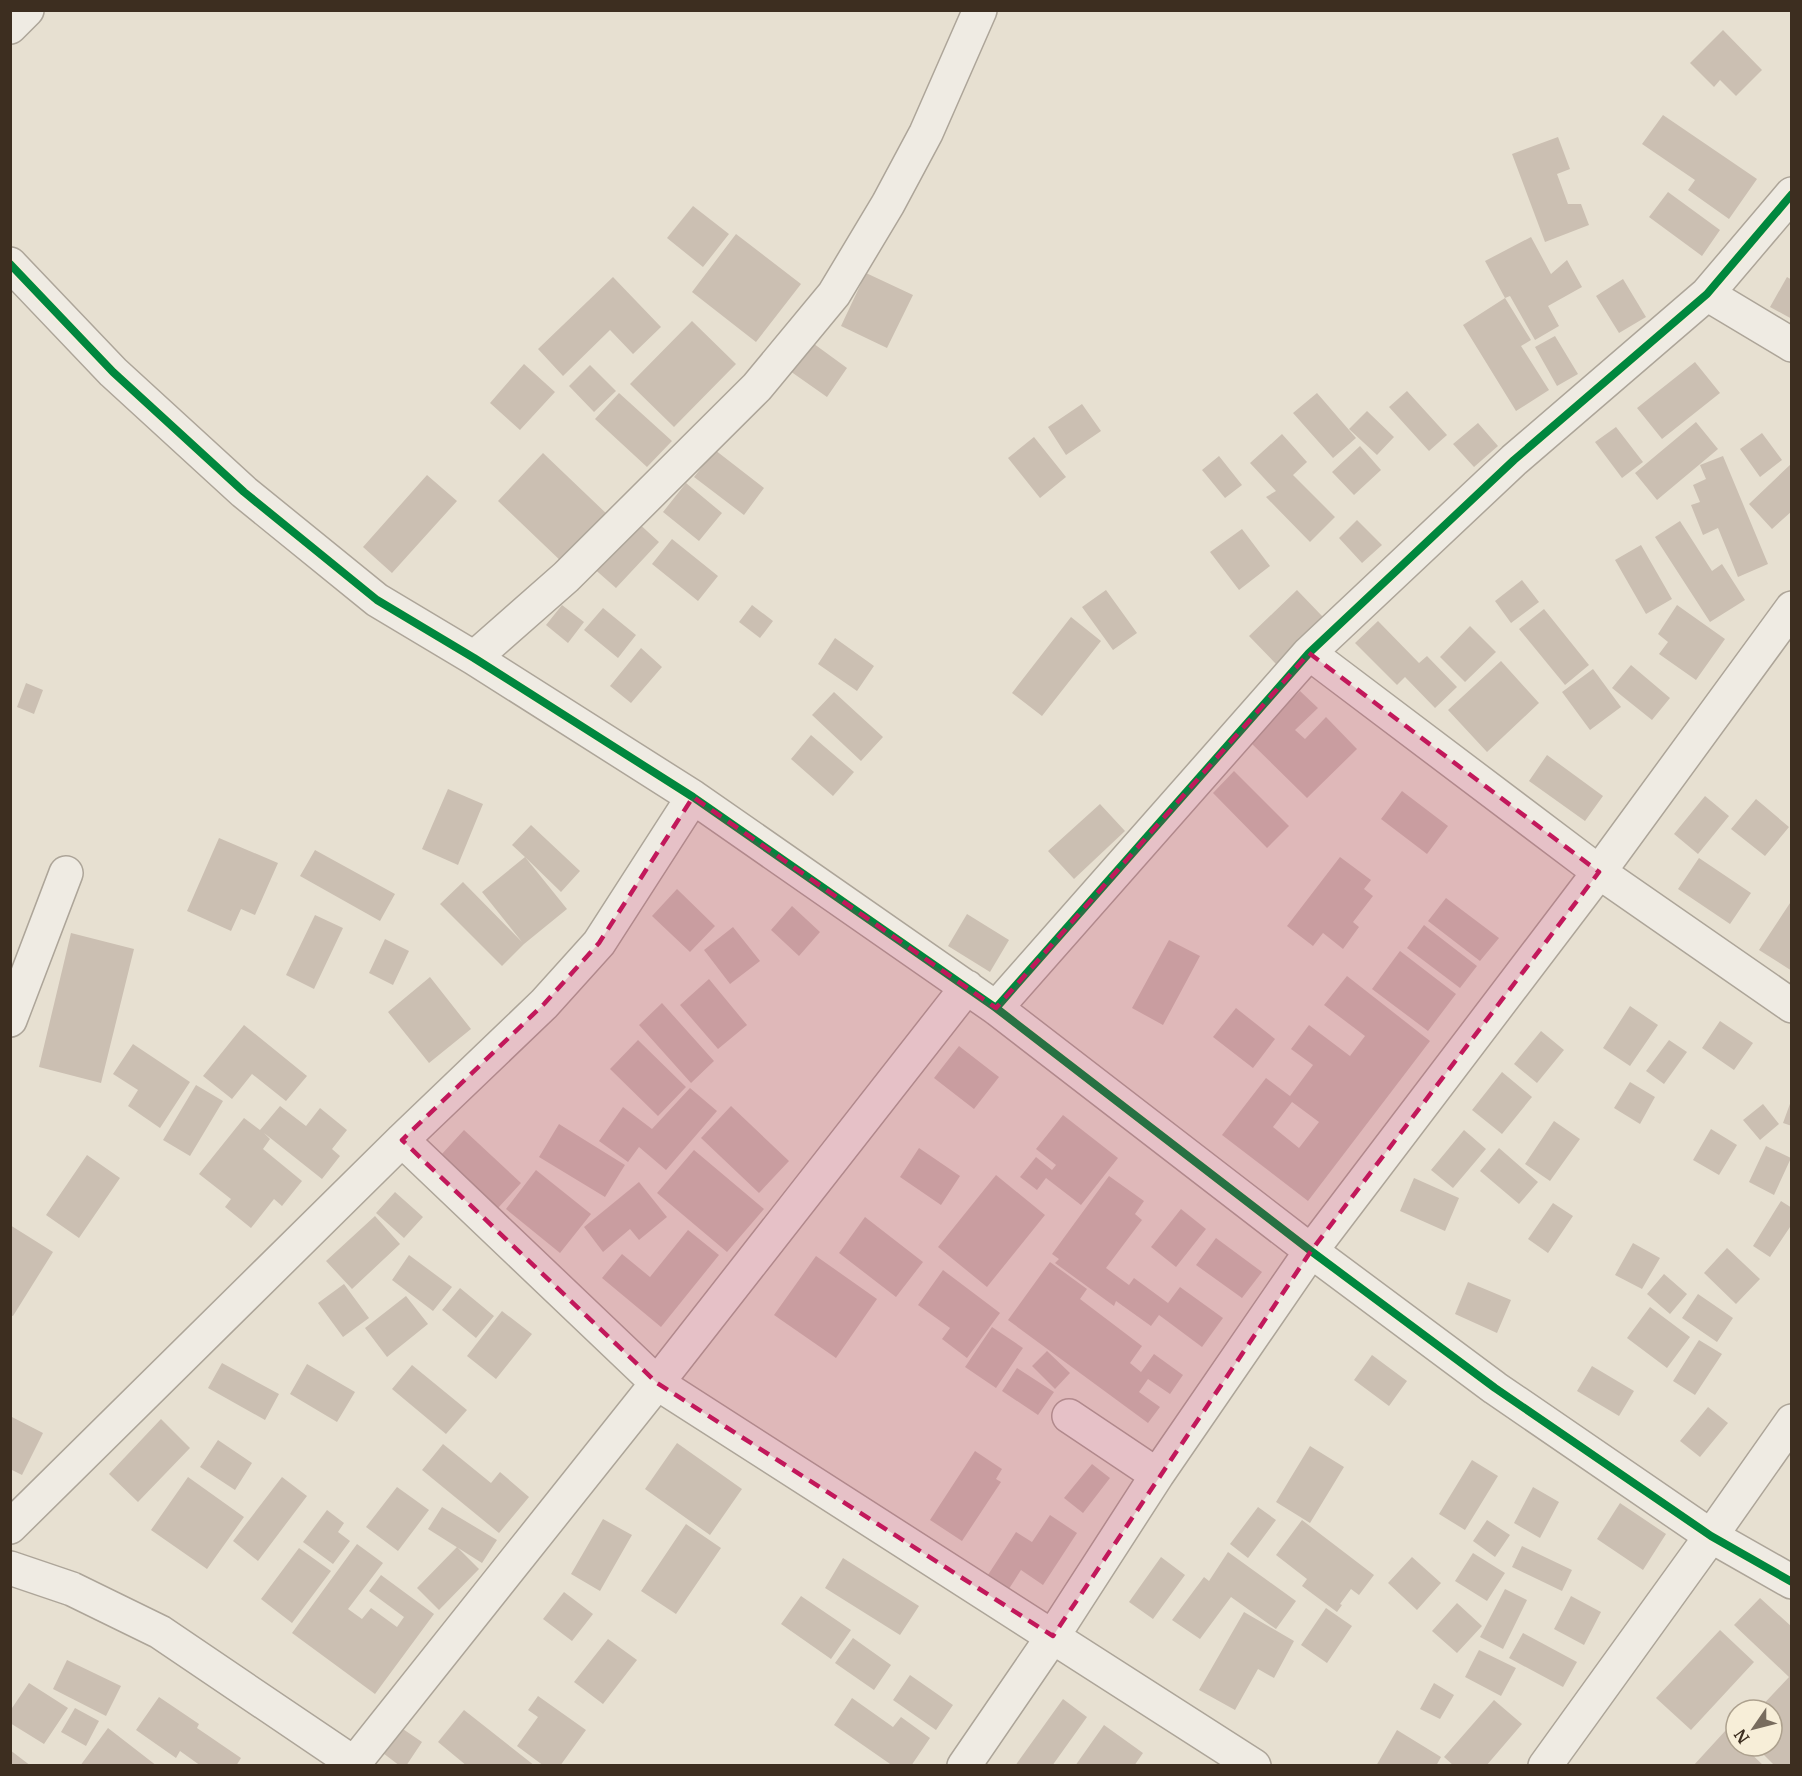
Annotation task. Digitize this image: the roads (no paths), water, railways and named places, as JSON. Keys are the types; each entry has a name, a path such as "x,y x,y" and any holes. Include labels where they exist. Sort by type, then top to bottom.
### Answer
{"street":[{"path":"10,27 27,10"},
{"path":"474,658 566,577 749,395 834,294 888,204 926,134 980,10"},
{"path":"996,1008 1310,653 1514,460 1707,294 1791,194"},
{"path":"10,264 113,372 244,492 377,600 474,658 693,797 967,987 1311,1251 1495,1388 1711,1536 1791,1582"},
{"path":"1707,294 1791,345"},
{"path":"964,1766 1053,1636 1157,1475 1311,1251 1599,872 1791,608"},
{"path":"1310,653 1599,872 1791,1006"},
{"path":"10,1527 402,1140 544,1004 599,943 693,797"},
{"path":"10,1020 66,873"},
{"path":"10,1568 72,1588 160,1632 354,1765 967,987"},
{"path":"402,1140 657,1383 1254,1766"},
{"path":"1069,1416 1157,1475"},
{"path":"1545,1766 1791,1421"}]}
